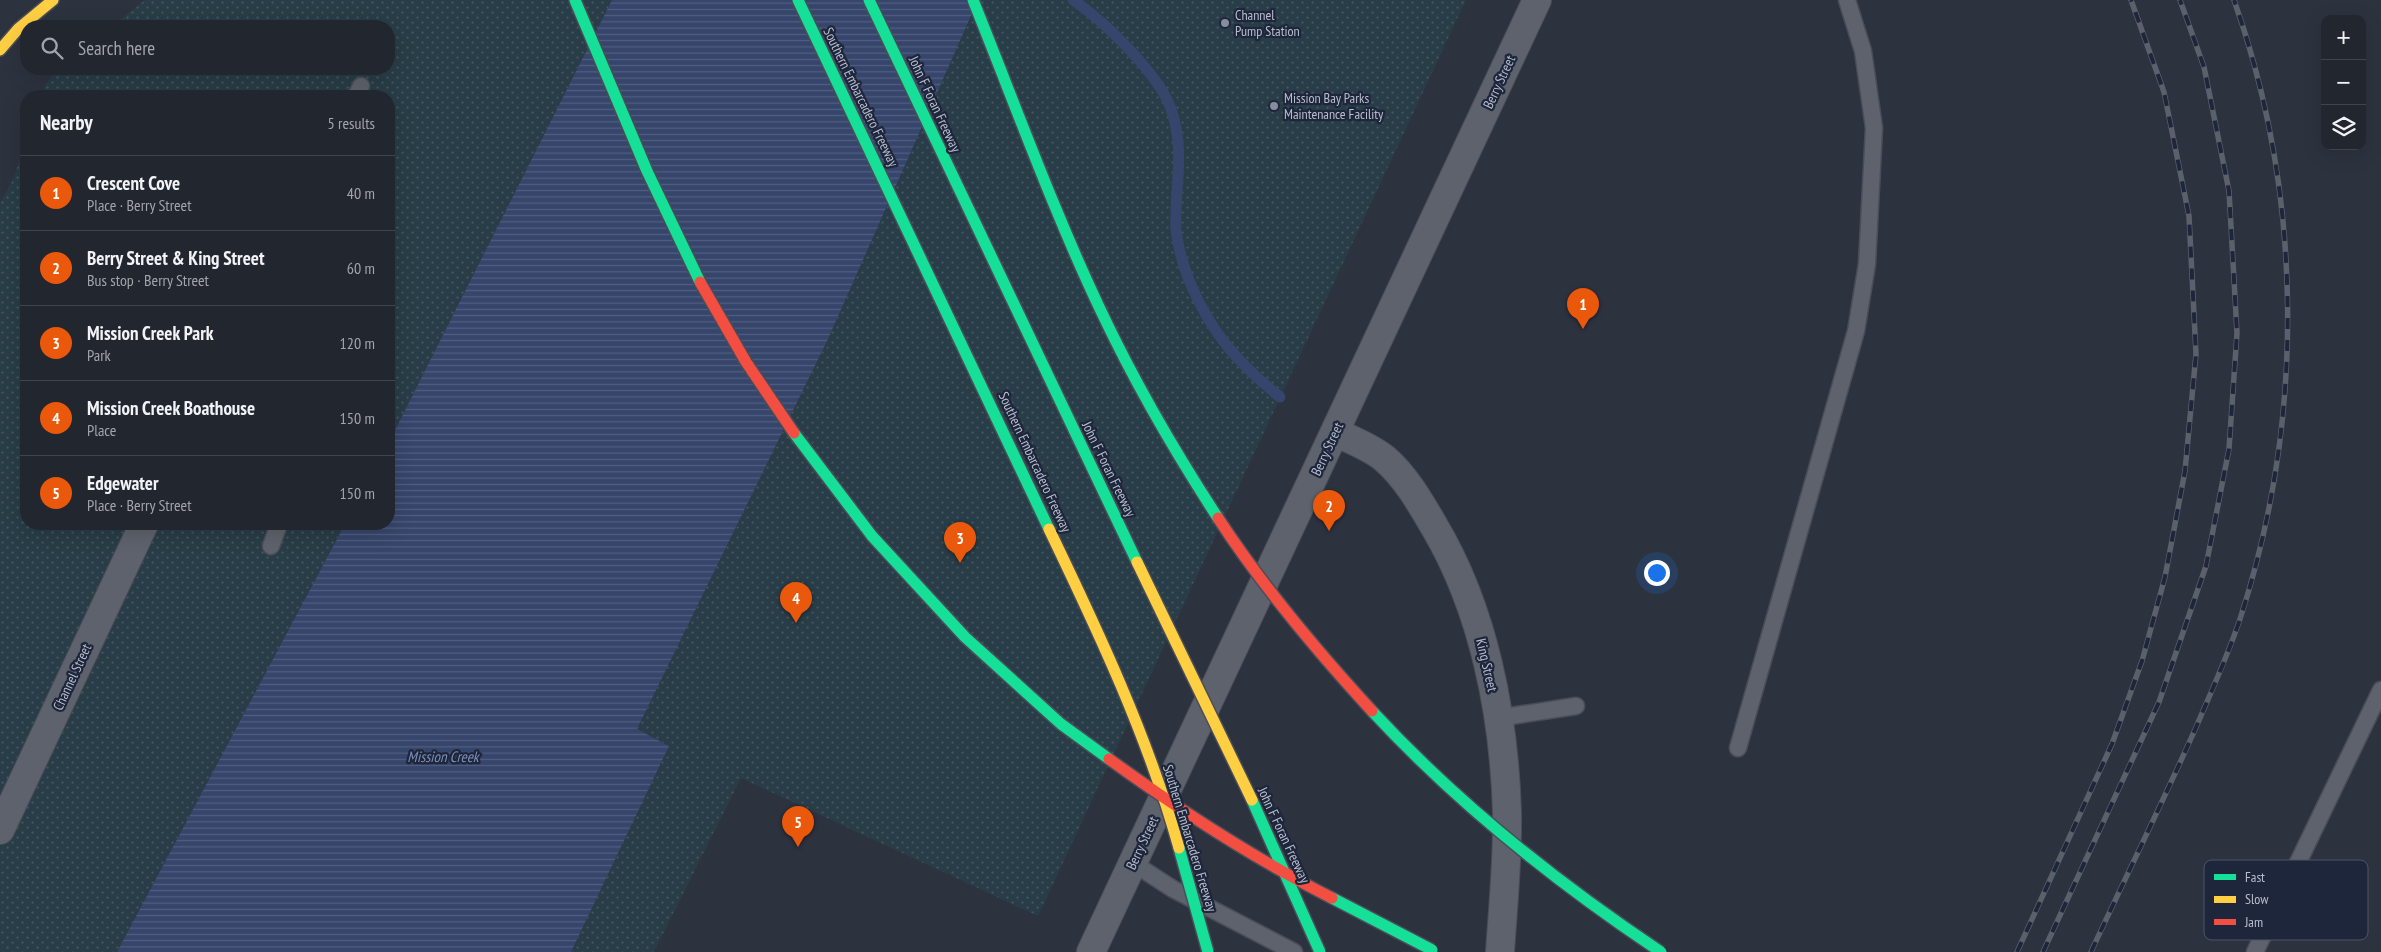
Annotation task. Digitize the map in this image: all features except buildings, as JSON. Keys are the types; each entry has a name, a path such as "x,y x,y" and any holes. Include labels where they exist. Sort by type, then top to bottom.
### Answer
{"main road":[{"path":"29,20 53,0"},
{"path":"576,0 678,236 730,335 791,430 872,536 965,637 1061,724 1181,811 1300,882 1436,952"},
{"name":"Southern Embarcadero Freeway","path":"798,0 1114,664 1167,805 1208,952"},
{"name":"John F Foran Freeway","path":"869,0 1098,482 1267,830 1320,952"},
{"path":"973,0 1101,312 1152,410 1203,498 1266,586 1339,677 1422,763 1514,846 1601,912 1661,952"},
{"path":"0,50 20,27"}],"street":[{"name":"Berry Street","path":"1092,952 1537,0"},
{"name":"King Street","path":"1335,432 1373,451 1393,466 1423,507 1443,541 1478,628 1498,718 1507,813 1506,874 1500,952"},
{"name":"Channel Street","path":"0,830 141,530"}],"lane":[{"path":"1738,748 1856,331 1867,264 1874,128 1862,51 1847,0"},
{"path":"271,546 277,530"},
{"path":"2299,860 2381,690"},
{"path":"1498,718 1576,706"},
{"path":"1133,863 1173,889 1294,952"},
{"path":"2255,952 2261,940"}],"shaded area":[{"path":"145,0 612,0 395,430 395,90 42,90 54,75 395,75 395,20 120,20"},
{"path":"978,0 1466,0 1038,916 741,778 654,952 571,952 669,746 637,729 828,339"},
{"path":"20,158 20,530 342,530 117,952 0,952 0,202 10,186"}],"water":[{"name":"Mission Creek","path":"612,0 978,0 828,339 637,729 669,746 571,952 117,952 342,530 395,530 395,430"}],"waterway":[{"path":"1073,0 1100,21 1129,49 1165,95 1171,109 1178,140 1176,230 1188,278 1208,319 1228,347 1239,360 1280,397"}],"railway":[{"path":"2017,952 2112,744 2142,661 2165,577 2185,471 2196,354 2189,216 2164,92 2131,0"},
{"path":"2043,952 2159,702 2206,566 2229,449 2237,333 2229,191 2204,67 2180,0"},
{"path":"2091,952 2184,754 2230,646 2240,619 2261,543 2276,466 2285,387 2288,309 2284,230 2274,152 2257,75 2234,0"}],"traffic: fast":[{"path":"575,0 647,171 700,282"},
{"path":"798,0 1049,529"},
{"path":"869,0 1137,562"},
{"path":"973,0 1050,196 1083,273 1156,417 1218,518"},
{"path":"794,433 872,536"},
{"path":"872,536 965,637 1061,724 1109,759"},
{"path":"1372,711 1439,778 1509,840 1546,870 1661,952"},
{"path":"1252,800 1320,952"},
{"path":"1179,848 1208,952"},
{"path":"1332,898 1432,950"}],"traffic: slow":[{"path":"29,20 53,0"},
{"path":"0,50 20,27"},
{"path":"1049,529 1121,686 1153,766 1179,848"},
{"path":"1137,562 1252,800"}],"traffic: jam":[{"path":"700,282 746,362 794,433"},
{"path":"1218,518 1253,569 1291,618 1372,711"},
{"path":"1109,759 1218,833 1274,867 1332,898"}],"place":[{"name":"Channel Pump Station","path":"1225,23"},
{"name":"Mission Bay Parks Maintenance Facility","path":"1274,106"},
{"name":"Crescent Cove","path":"1583,329"},
{"name":"Berry Street & King Street","path":"1329,531"},
{"name":"Mission Creek Park","path":"960,563"},
{"name":"Mission Creek Boathouse","path":"796,623"},
{"name":"Edgewater","path":"798,847"}]}
